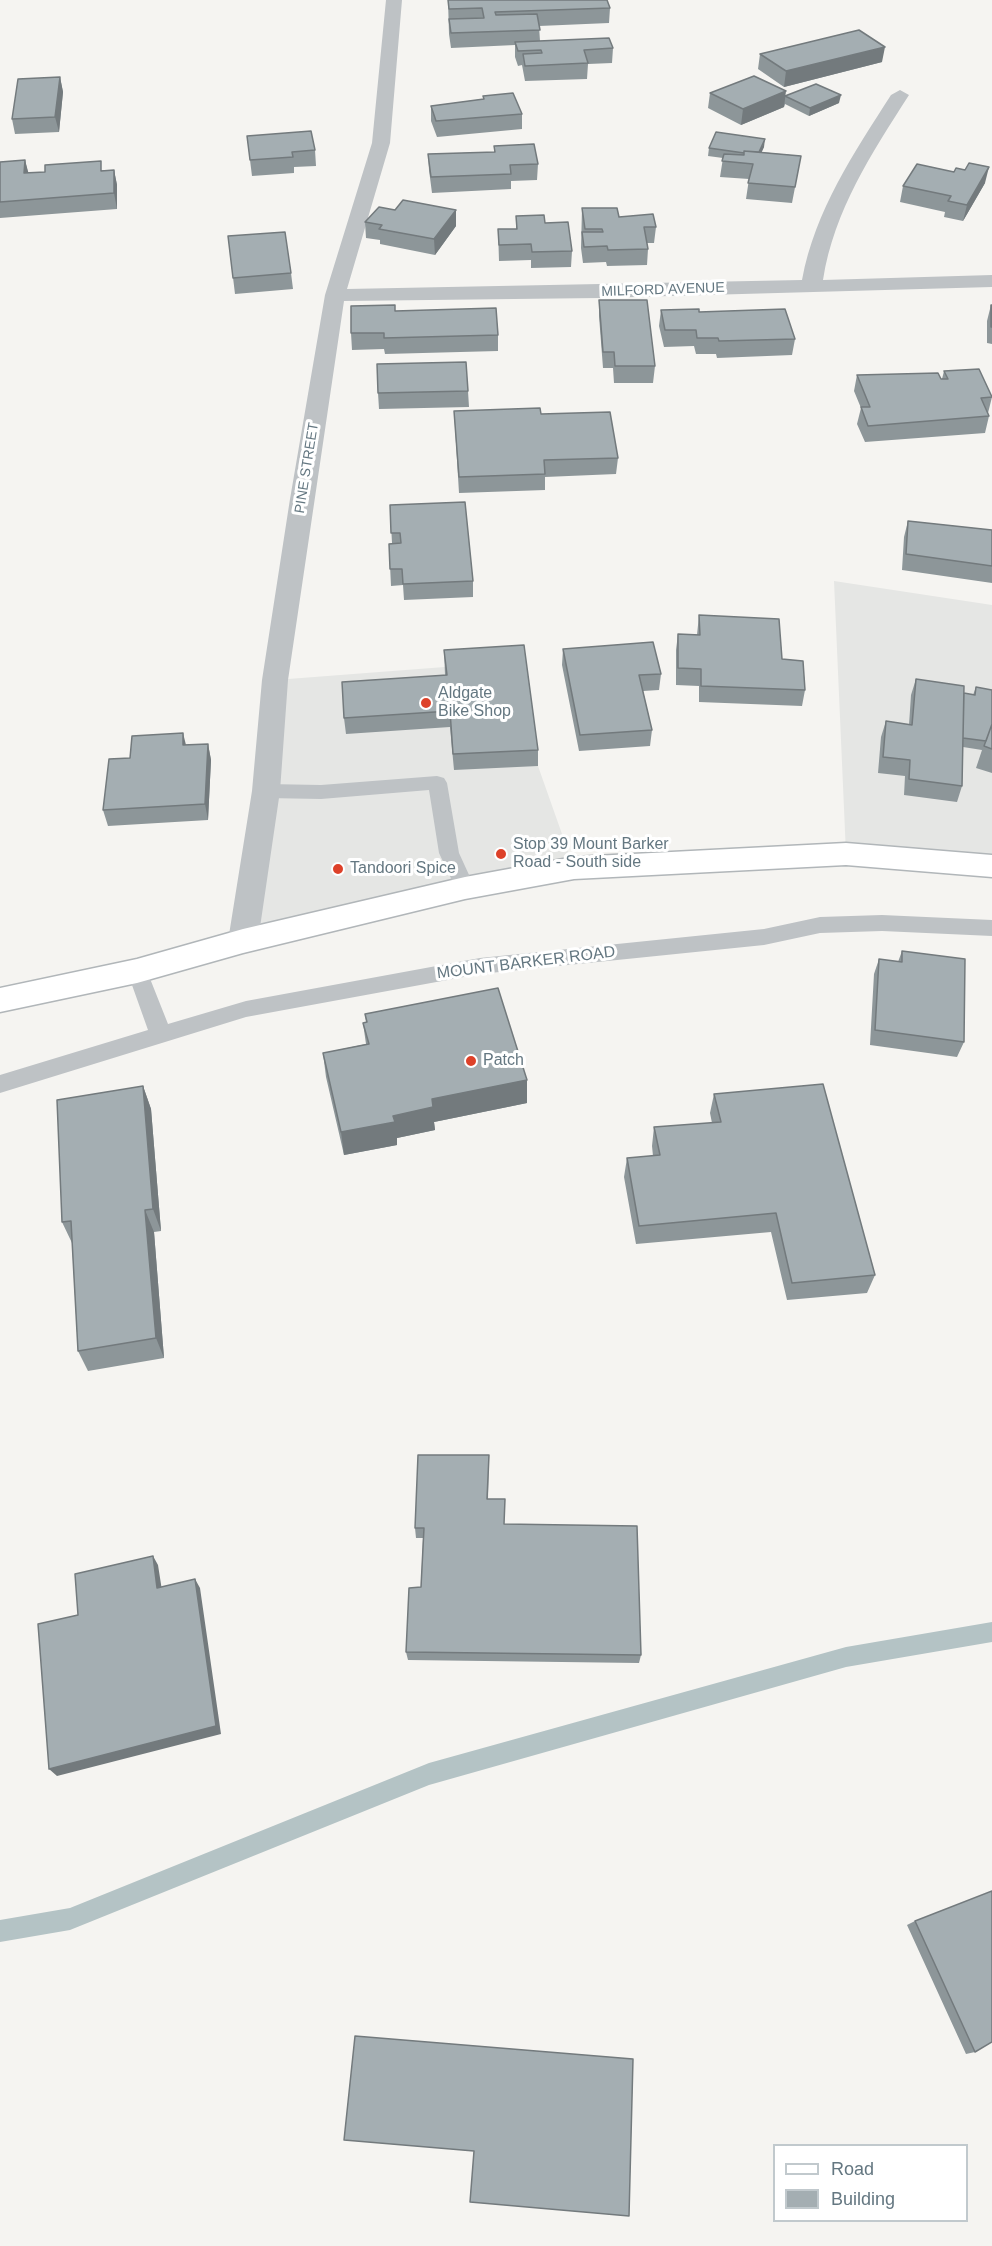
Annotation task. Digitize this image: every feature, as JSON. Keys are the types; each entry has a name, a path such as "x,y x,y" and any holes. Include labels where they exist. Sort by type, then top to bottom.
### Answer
{"main road":[{"path":"0,1000 137,970 243,941 465,888 574,868 846,854 992,866"}],"street":[{"name":"PINE STREET","path":"243,941 266,791 275,680 335,295 381,143 394,0"},
{"path":"812,285 814,256 847,180 900,95"},
{"name":"MILFORD AVENUE","path":"335,295 600,292 992,281"}],"lane":[{"path":"266,791 321,792 436,783 449,853 465,888"},
{"name":"MOUNT BARKER ROAD","path":"0,1084 246,1009 480,966 764,937 820,925 882,922 992,928"},
{"path":"137,970 161,1035"}],"shaded area":[{"path":"834,581 992,605 992,866 846,854"},
{"path":"523,661 538,766 574,868 243,941 275,680"}],"building":[{"path":"448,0 607,0 610,8 495,12 496,15 537,14 540,30 451,33 449,19 484,18 482,8 449,9"},
{"path":"859,30 885,47 786,71 760,54"},
{"path":"609,38 613,48 584,50 588,63 525,66 523,54 542,53 541,50 518,51 515,42"},
{"path":"754,76 786,91 743,109 710,93"},
{"path":"60,77 55,117 12,119 18,79"},
{"path":"816,84 841,95 810,108 785,96"},
{"path":"513,93 522,114 436,121 431,106 484,99 483,96"},
{"path":"311,131 315,150 292,152 293,157 250,160 247,136"},
{"path":"716,132 765,139 759,152 744,151 744,153 709,148"},
{"path":"534,144 538,164 510,165 511,174 431,177 428,154 495,152 494,146"},
{"path":"744,151 801,156 795,187 748,183 753,164 722,161 724,154 744,155"},
{"path":"25,160 24,173 45,172 45,165 101,161 101,171 114,170 114,193 0,202 0,162"},
{"path":"969,163 989,167 967,205 948,201 951,196 903,186 917,164 954,172 956,168 965,170"},
{"path":"403,200 456,210 434,239 379,229 382,225 365,222 379,207 395,210"},
{"path":"582,208 617,208 619,217 653,214 656,227 644,227 648,249 608,250 607,246 584,247 582,232 603,232 602,229 585,229"},
{"path":"544,215 545,223 568,222 572,251 532,252 531,244 499,245 498,229 517,229 516,216"},
{"path":"285,232 291,273 233,278 228,236"},
{"path":"599,300 647,300 655,366 615,366 614,352 603,352"},
{"path":"395,305 395,311 496,308 498,335 384,338 384,333 351,333 351,306"},
{"path":"699,309 699,312 785,309 795,339 719,341 718,338 697,338 696,330 665,330 661,310"},
{"path":"466,362 468,391 378,393 377,364"},
{"path":"979,369 992,397 981,398 989,416 868,426 861,407 870,407 857,375 938,373 941,379 948,379 944,371"},
{"path":"540,408 541,414 610,412 618,458 544,460 545,474 459,477 454,411"},
{"path":"465,502 473,581 403,584 402,569 390,569 389,544 401,543 400,533 391,533 390,505"},
{"path":"908,521 992,530 992,566 906,554"},
{"path":"699,615 779,619 782,659 803,661 805,690 701,686 701,669 678,668 678,634 700,635"},
{"path":"653,642 661,674 639,675 652,730 580,735 563,649"},
{"path":"524,645 538,750 453,754 450,711 344,718 342,682 447,675 444,650"},
{"path":"916,679 964,686 962,786 909,779 910,760 883,757 886,721 912,725"},
{"path":"976,687 992,690 992,724 986,741 963,738 964,693 975,695"},
{"path":"992,724 992,749 984,746"},
{"path":"183,733 183,745 208,744 205,804 103,810 109,759 130,758 132,736"},
{"path":"902,951 965,959 964,1042 875,1030 879,959 902,962"},
{"path":"498,988 527,1080 432,1099 433,1107 393,1116 395,1122 341,1132 323,1053 369,1044 363,1023 367,1022 365,1014"},
{"path":"823,1084 875,1275 792,1283 776,1213 639,1226 627,1158 660,1155 654,1127 721,1122 714,1094"},
{"path":"143,1086 153,1209 145,1210 156,1338 78,1351 71,1221 62,1222 57,1100"},
{"path":"418,1455 489,1455 487,1499 505,1499 504,1524 637,1526 641,1655 406,1652 409,1588 421,1587 424,1528 415,1528"},
{"path":"153,1556 157,1588 195,1579 216,1726 49,1769 38,1624 78,1615 75,1574"},
{"path":"992,1891 992,2042 975,2052 915,1921"},
{"path":"355,2036 633,2059 629,2216 470,2202 474,2151 344,2140"}],"waterway":[{"path":"0,1931 70,1919 429,1774 846,1657 992,1632"}],"place":[{"name":"Aldgate Bike Shop","path":"426,703"},
{"name":"Stop 39 Mount Barker Road - South side","path":"501,854"},
{"name":"Tandoori Spice","path":"338,869"},
{"name":"Patch","path":"471,1061"}]}
